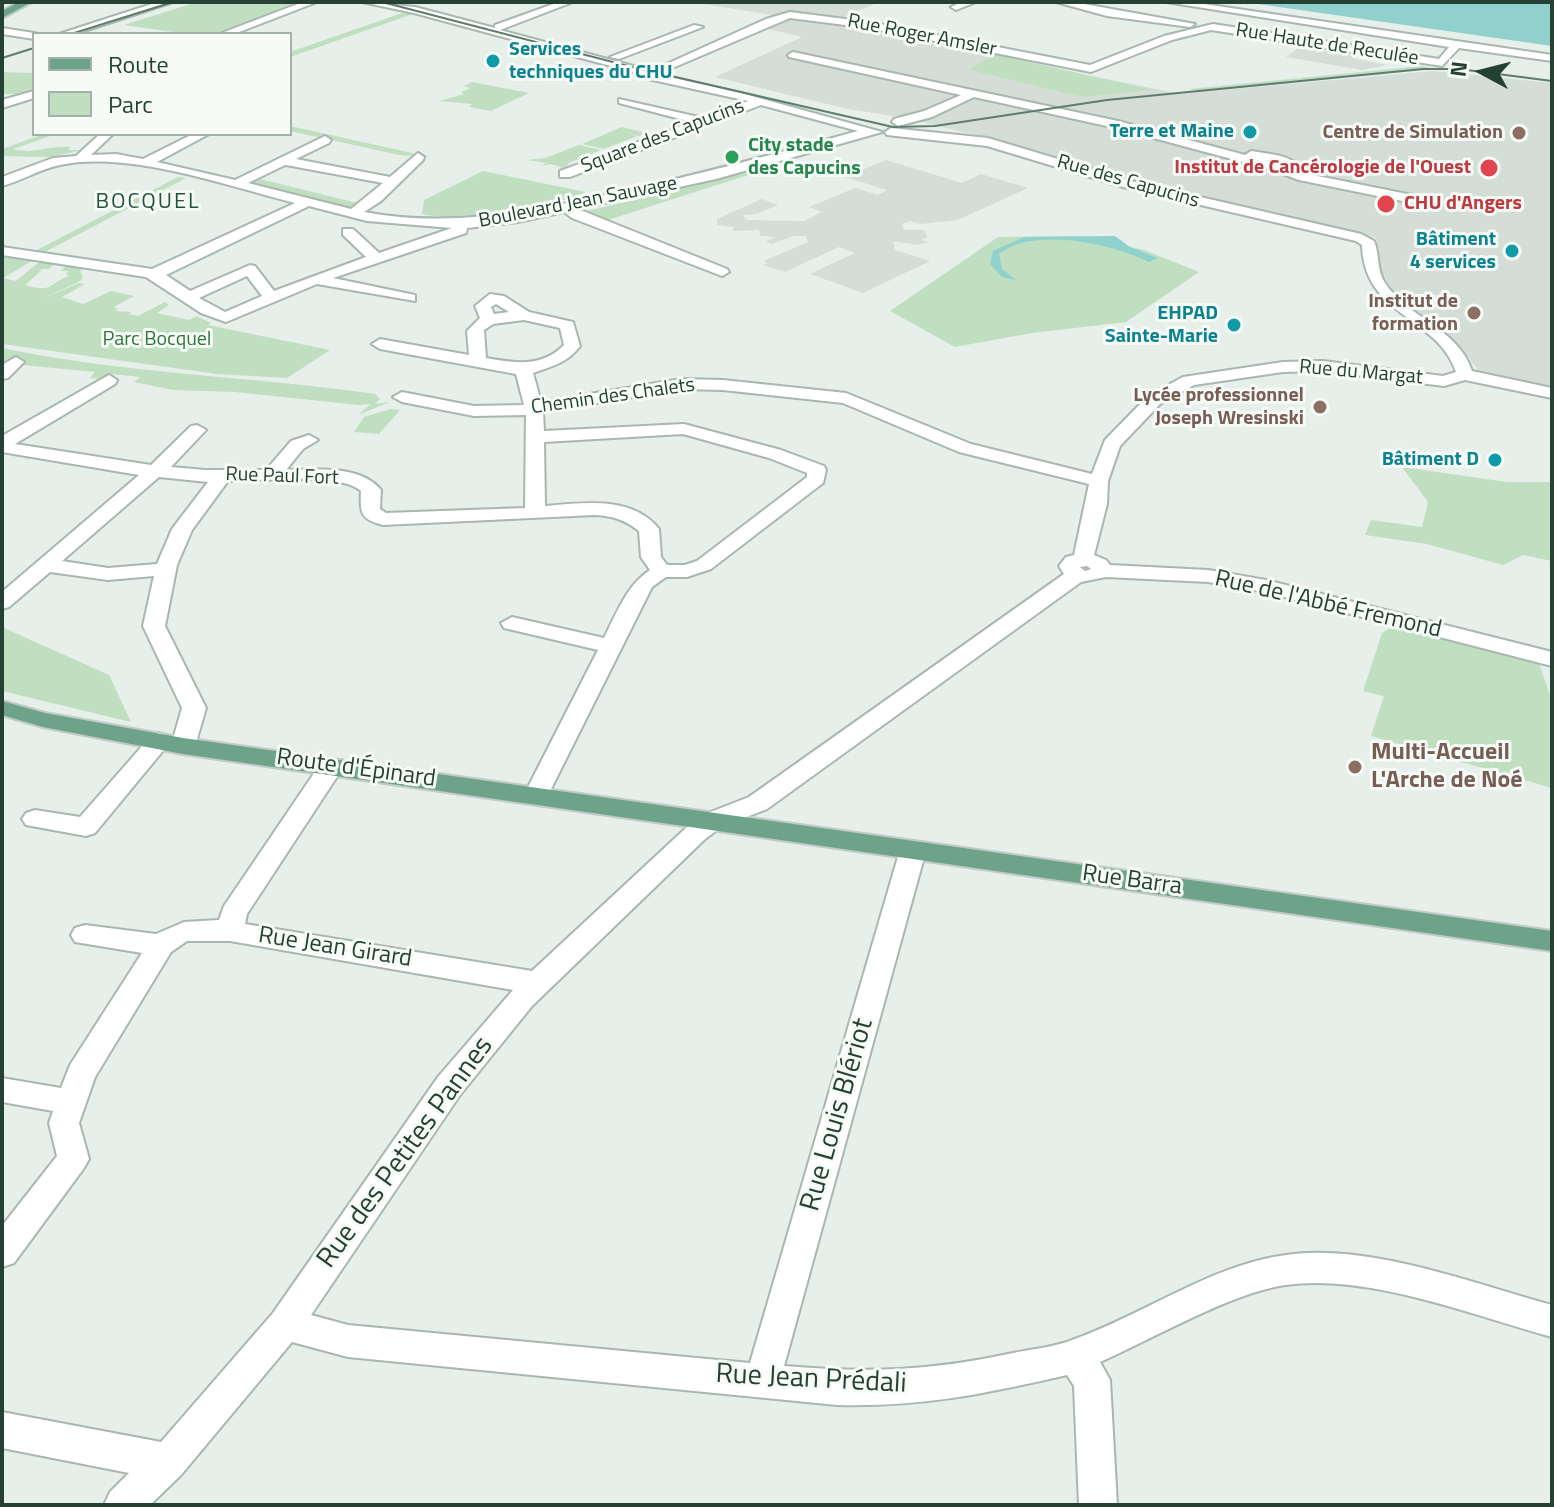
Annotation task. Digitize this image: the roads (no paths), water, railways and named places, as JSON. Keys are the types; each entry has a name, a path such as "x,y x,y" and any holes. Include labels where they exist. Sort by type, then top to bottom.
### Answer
{"main road":[{"path":"2,13 19,2"},
{"path":"2,13 27,2"},
{"name":"Route d'Épinard","path":"2,708 43,720 171,743 712,821"},
{"name":"Rue Barra","path":"712,821 1552,941"}],"street":[{"path":"70,32 168,2"},
{"path":"90,32 185,2"},
{"path":"230,32 312,2"},
{"path":"367,2 415,10 637,70 643,75 662,70 760,101 870,126"},
{"path":"410,2 870,126"},
{"path":"499,27 568,2"},
{"path":"956,7 971,2"},
{"path":"1061,2 1107,13 1191,25"},
{"path":"1171,2 1552,58"},
{"path":"1168,38 1211,26 1238,14"},
{"name":"Rue Roger Amsler","path":"662,70 770,21 798,15 869,25 1091,69 1168,38"},
{"path":"1168,38 1191,25"},
{"name":"Rue Haute de Reculée","path":"1191,25 1442,63 1456,45"},
{"path":"615,57 698,27"},
{"path":"2,31 32,36"},
{"path":"793,55 1151,135 1412,199"},
{"path":"896,128 972,94"},
{"path":"2,104 32,95"},
{"path":"623,101 704,122"},
{"name":"Square des Capucins","path":"565,174 760,101"},
{"name":"Rue des Capucins","path":"870,126 988,142 1128,184 1361,238 1369,244 1367,265 1380,290 1442,340 1465,369 1465,375"},
{"name":"Boulevard Jean Sauvage","path":"2,182 42,165 81,158 116,158 236,184 352,214 424,224 463,224 518,218 722,174 870,126"},
{"path":"81,158 105,136"},
{"path":"145,163 199,136"},
{"path":"236,184 325,140"},
{"path":"352,214 376,198 418,157"},
{"path":"14,161 42,165"},
{"path":"286,161 392,181"},
{"path":"152,274 169,269 305,203"},
{"path":"566,207 588,220 722,272"},
{"path":"2,251 152,274 215,314 226,317 318,279 455,234 463,224"},
{"path":"348,232 378,260"},
{"path":"191,296 250,269 272,298"},
{"path":"318,279 410,298"},
{"path":"380,344 524,370 561,358 572,346 567,325 524,315 499,299 490,299 483,306 489,320 476,326 473,331 478,360"},
{"path":"2,374 16,362"},
{"name":"Rue du Margat","path":"1080,567 1097,504 1099,481 1111,444 1154,400 1189,381 1283,367 1323,366 1444,381 1465,375 1552,393"},
{"path":"524,370 534,408 535,513 606,508 628,515 649,529 651,557 661,571"},
{"path":"2,445 109,380"},
{"name":"Chemin des Chalets","path":"402,397 474,411 534,408 681,384 723,385 846,398 869,405 965,448 1099,481"},
{"path":"535,437 684,429 775,454 813,467 819,473 816,479 704,565 687,571 661,571 641,586 536,795"},
{"path":"2,603 197,430"},
{"path":"272,475 297,445 309,440"},
{"name":"Rue Paul Fort","path":"2,445 152,471 222,476 322,475 361,481 371,490 370,512 383,519 535,513"},
{"path":"35,819 86,827 193,719 194,708 154,626 166,569 182,529 222,476"},
{"path":"45,565 108,574 166,569"},
{"name":"Rue de l'Abbé Fremond","path":"712,821 758,803 1080,567 1089,577 1102,571 1208,576 1266,586 1552,659"},
{"path":"512,623 611,646"},
{"name":"Rue Jean Girard","path":"332,766 234,913 230,931 537,983"},
{"name":"Rue des Petites Pannes","path":"123,1505 168,1462 285,1324 449,1086 537,983 712,821"},
{"name":"Rue Louis Blériot","path":"763,1379 913,850"},
{"path":"2,1252 73,1159 64,1123 81,1074 161,945 169,938 190,931 230,931"},
{"path":"85,935 161,945"},
{"path":"2,1090 71,1102"},
{"name":"Rue Jean Prédali","path":"285,1324 348,1341 447,1352 837,1388 894,1389 960,1382 1074,1357 1247,1279 1285,1270 1331,1267 1379,1274 1552,1321"},
{"path":"1074,1357 1092,1380 1098,1505"},
{"path":"2,1430 168,1462"}],"water":[{"path":"1244,2 1552,2 1552,46"},
{"path":"1115,236 1130,247 1158,258 1149,262 1095,244 1052,239 1014,246 999,254 1002,269 1016,280 1002,277 990,264 993,251 1024,237"}],"tram line":[{"path":"77,32 173,2"},
{"path":"382,2 632,67 893,127 935,126 1107,100 1423,69 1459,69 1552,81"},
{"path":"2,58 32,49"}],"place":[{"name":"Services techniques du CHU","path":"493,61"},
{"name":"Terre et Maine","path":"1250,132"},
{"name":"Centre de Simulation","path":"1519,133"},
{"name":"City stade des Capucins","path":"732,157"},
{"name":"Institut de Cancérologie de l'Ouest","path":"1489,168"},
{"name":"CHU d'Angers","path":"1386,204"},
{"name":"Bâtiment 4 services","path":"1512,251"},
{"name":"Institut de formation","path":"1474,313"},
{"name":"EHPAD Sainte-Marie","path":"1234,325"},
{"name":"Lycée professionnel Joseph Wresinski","path":"1320,407"},
{"name":"Bâtiment D","path":"1495,460"},
{"name":"Multi-Accueil L'Arche de Noé","path":"1355,767"}],"district":[{"name":"BOCQUEL","path":"148,203"}],"park label":[{"name":"Parc Bocquel","path":"157,340"}]}
